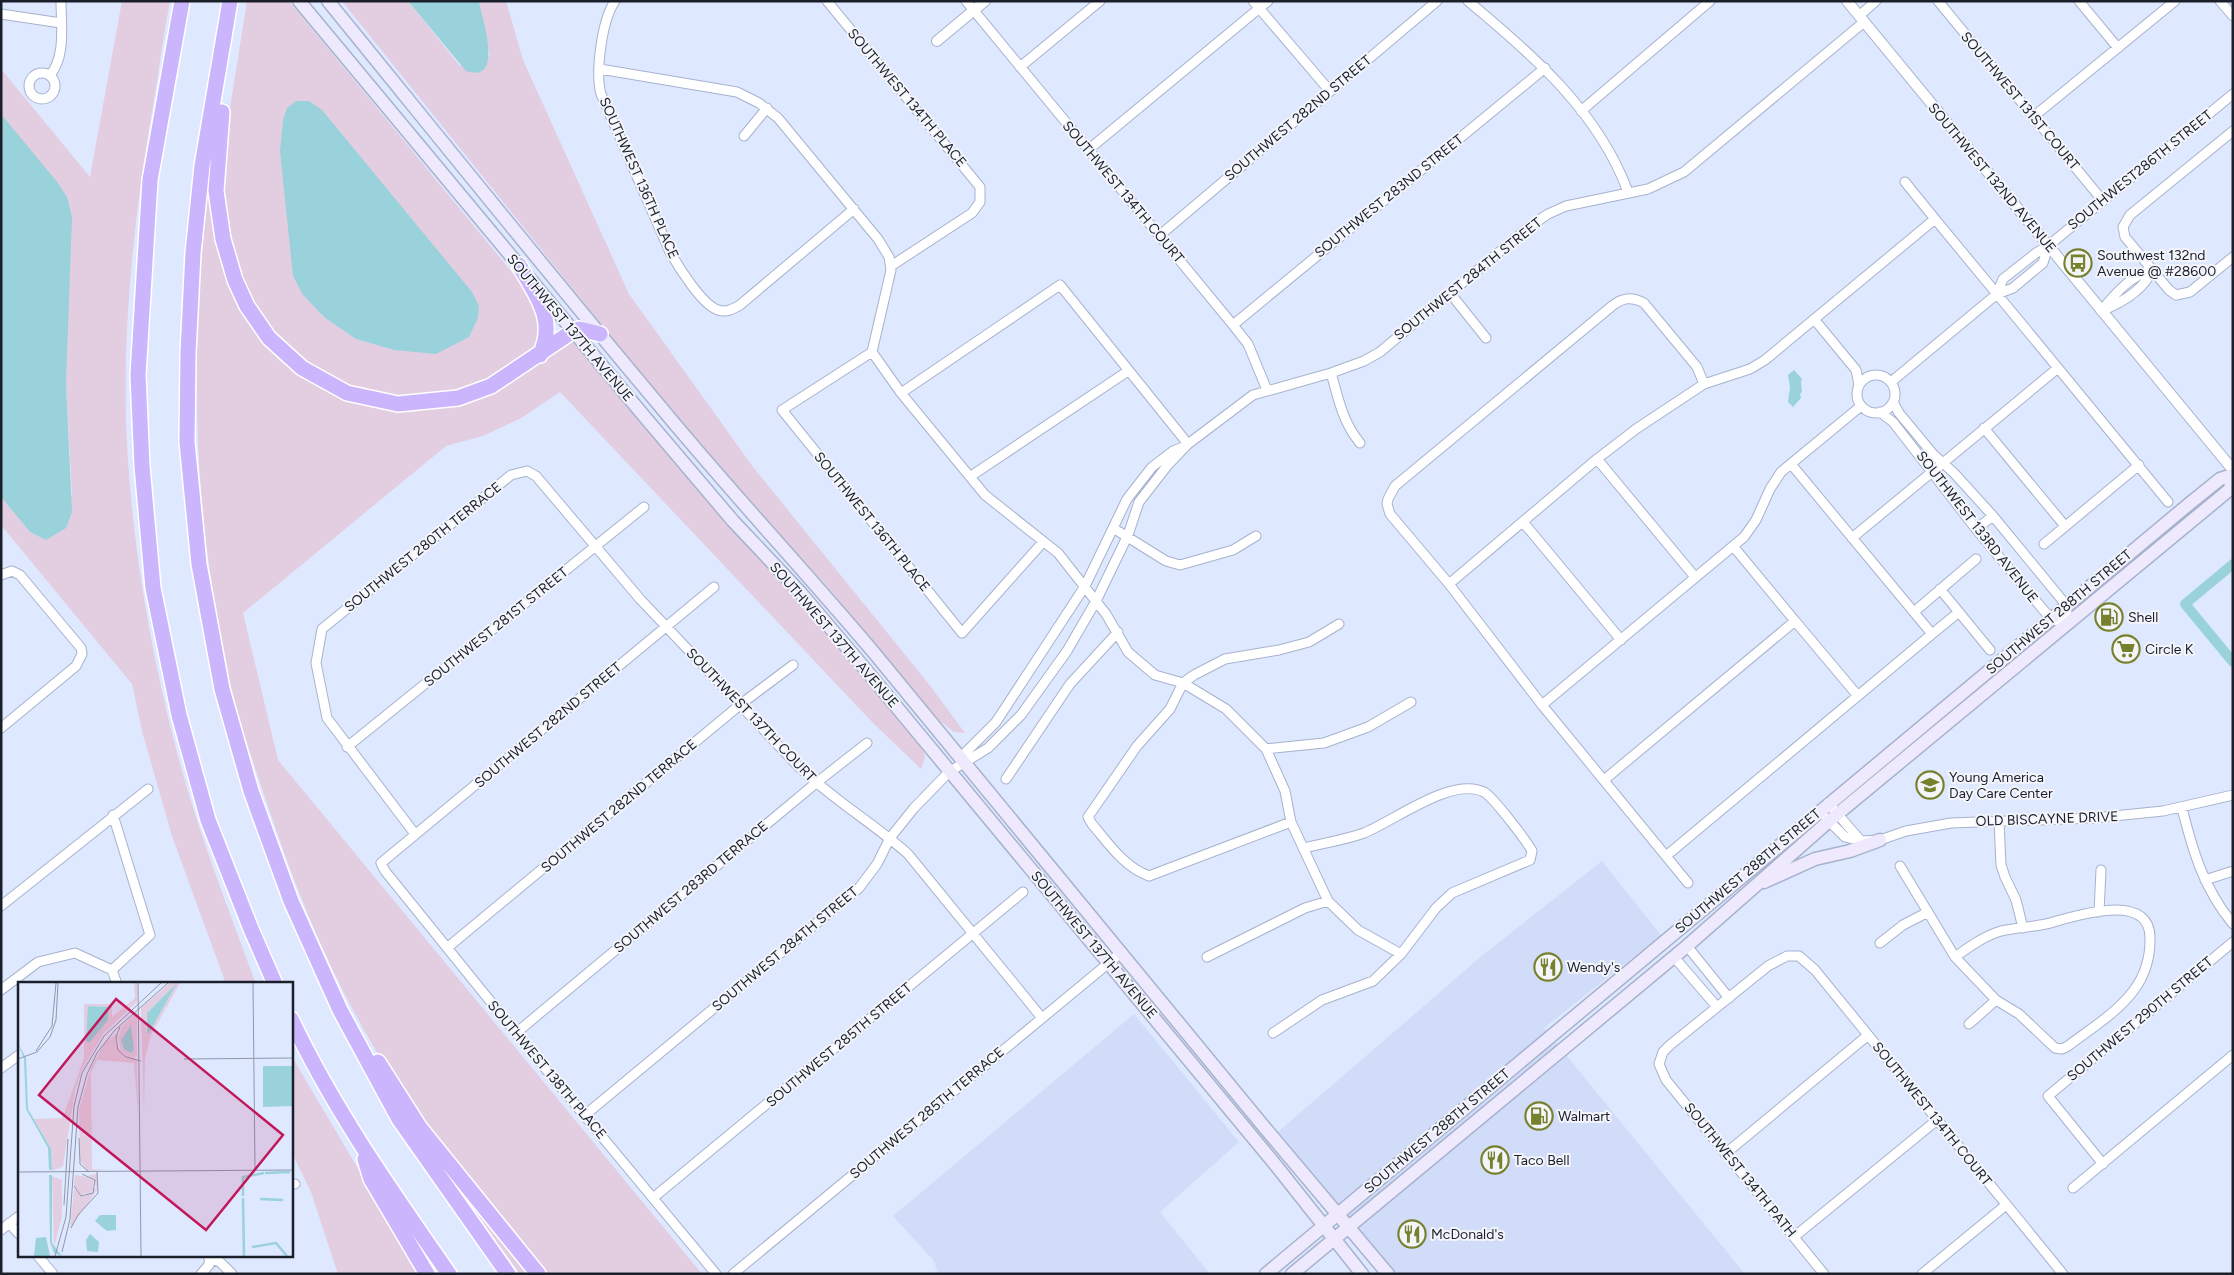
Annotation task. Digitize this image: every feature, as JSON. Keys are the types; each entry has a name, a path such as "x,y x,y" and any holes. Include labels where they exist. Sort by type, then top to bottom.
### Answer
{"highway":[{"path":"182,1 150,180 138,375 142,466 153,588 175,697 205,810 251,930 274,982"},
{"path":"230,1 202,166 193,253 188,353 187,442 198,564 222,689 251,792 292,902 340,1010 398,1118 508,1274"},
{"path":"234,1 236,20 219,129 216,191 223,239 235,280 247,306 269,338 302,368 347,393 398,404 458,398 491,386 540,355 573,331 579,329 600,334"},
{"path":"519,265 542,305 548,325 546,344 540,355"},
{"path":"340,1010 364,1039 420,1128 538,1274"},
{"path":"292,1021 332,1096 359,1141 449,1274"},
{"path":"359,1141 371,1179 427,1274"}],"main road":[{"name":"SOUTHWEST 137TH AVENUE","path":"299,1 733,521 800,592 837,635 1228,1107 1362,1274"},
{"name":"SOUTHWEST 137TH AVENUE","path":"328,1 600,334 740,502 830,602 1388,1274"},
{"name":"SOUTHWEST 288TH STREET","path":"1266,1274 1824,807 2220,479 2233,475"},
{"name":"SOUTHWEST 288TH STREET","path":"1292,1274 1674,957 1833,817 2229,490 2233,481"},
{"path":"1919,728 1928,739"},
{"path":"1751,888 1815,859 1850,851 1880,840"},
{"path":"1228,1107 1240,1097"}],"street":[{"path":"50,75 57,68 60,51 61,1"},
{"name":"SOUTHWEST 136TH PLACE","path":"615,1 607,17 598,82 603,100 670,252 680,269 711,307 720,311 731,310 740,305 854,209"},
{"name":"SOUTHWEST 134TH PLACE","path":"827,1 978,184 981,198 976,209 891,266"},
{"name":"SOUTHWEST 134TH COURT","path":"966,1 1248,344 1267,390"},
{"path":"937,41 985,1"},
{"path":"1020,67 1100,1"},
{"path":"1253,1 1329,90"},
{"path":"1088,150 1268,1"},
{"name":"SOUTHWEST 282ND STREET","path":"1160,236 1329,90 1437,1"},
{"path":"1468,1 1511,36 1545,68 1600,136 1619,167 1628,192"},
{"path":"1581,111 1710,1"},
{"name":"SOUTHWEST 132ND AVENUE","path":"1846,1 2233,470"},
{"name":"SOUTHWEST 284TH STREET","path":"585,1115 859,888 877,864 890,838 914,808 950,772 963,762 988,748 1021,715 1067,651 1096,601 1128,535 1139,502 1167,466 1188,444 1253,395 1364,361 1380,352 1529,227 1548,214 1566,206 1648,189 1684,172 1861,19 1876,1"},
{"name":"SOUTHWEST 131ST COURT","path":"1938,1 2103,201"},
{"path":"2079,1 2118,48"},
{"path":"2033,117 2174,1"},
{"path":"2220,1 2233,16"},
{"path":"1,14 61,23"},
{"name":"SOUTHWEST 283ND STREET","path":"1233,325 1545,68"},
{"path":"600,69 737,92 767,108 854,209 882,245 891,266 890,282 872,352 901,393 985,495 1058,553 1085,586 1118,632 1128,652 1155,675 1183,683 1226,709 1266,749 1285,791 1291,822 1328,900 1358,930 1401,954"},
{"name":"SOUTHWEST286TH STREET","path":"2048,246 2233,94"},
{"path":"744,136 767,108"},
{"path":"2233,131 2126,220 2123,228 2124,234 2171,292 2182,295 2194,289 2233,257"},
{"path":"1905,182 2168,502"},
{"path":"1449,584 1597,459 1636,429 1704,384 1739,374 1758,365 1935,219"},
{"path":"1891,382 1997,294 2013,288 2043,263 2048,246"},
{"path":"2101,311 2119,304 2148,279 2152,270"},
{"path":"901,393 1060,285 1188,444"},
{"path":"1450,293 1486,338"},
{"path":"1688,883 1542,705 1449,584 1390,514 1387,504 1390,493 1395,486 1612,306 1625,298 1632,298 1644,303 1697,367 1704,384"},
{"path":"1814,319 1856,370 1859,385 1857,398 1861,406 1870,412 1886,410 1893,402 1895,392 1891,382 1882,375 1871,375 1856,370"},
{"name":"SOUTHWEST 136TH PLACE","path":"872,352 782,410 962,633 1043,542"},
{"path":"1852,538 2058,368"},
{"path":"971,476 1128,371"},
{"path":"1331,372 1342,416 1347,427 1360,443"},
{"path":"1859,385 1871,375"},
{"name":"SOUTHWEST 133RD AVENUE","path":"1893,402 1900,416 1932,454 1943,463 1993,516 2067,606"},
{"path":"1542,705 1733,546 1750,529 1775,480 1791,464 1861,406"},
{"name":"SOUTHWEST 133RD AVENUE","path":"1880,412 1893,422 1976,528 2051,619"},
{"path":"1984,428 2065,526"},
{"name":"SOUTHWEST 284TH STREET","path":"963,762 964,754 996,722 1085,586 1127,499 1152,467 1173,451 1188,444"},
{"path":"1597,459 1695,577"},
{"path":"1791,464 1932,634"},
{"path":"2044,544 2139,465"},
{"name":"SOUTHWEST 137TH COURT","path":"526,472 536,476 595,546 667,626 816,783 890,838 908,854 1042,1018"},
{"name":"SOUTHWEST 280TH TERRACE","path":"347,747 327,718 316,663 322,629 511,475 526,472"},
{"name":"SOUTHWEST 281ST STREET","path":"347,747 644,507"},
{"path":"1976,528 1993,516"},
{"path":"1523,522 1620,640"},
{"path":"1113,528 1128,535 1166,561 1180,565 1233,550 1256,536"},
{"path":"1733,546 1858,696"},
{"path":"1914,612 1976,559"},
{"path":"1,575 12,571 20,575 81,648 82,654 76,666 1,728"},
{"name":"SOUTHWEST 282ND STREET","path":"382,863 714,587"},
{"path":"1940,589 1990,650"},
{"path":"2051,619 2066,624 2067,606"},
{"path":"1666,856 1959,612"},
{"path":"1604,780 1795,621"},
{"path":"1291,822 1149,876 1137,872 1124,862 1088,817 1137,746 1170,709 1183,683 1225,659 1279,650 1309,642 1339,624"},
{"path":"1006,779 1070,684 1118,632"},
{"name":"SOUTHWEST 282ND TERRACE","path":"447,948 742,704 793,665"},
{"path":"1266,749 1324,743 1368,728 1411,702"},
{"name":"SOUTHWEST 283RD TERRACE","path":"516,1033 816,783 868,743"},
{"path":"347,747 415,834"},
{"path":"1273,1033 1322,1000 1373,982 1401,954 1436,908 1452,893 1530,860 1532,851 1524,838 1485,792 1469,788 1444,793 1363,833 1304,848"},
{"path":"1,906 148,789"},
{"name":"OLD BISCAYNE DRIVE","path":"1824,807 1833,817 1845,837 1861,841 1880,840 1906,831 1937,825 2094,818 2182,808 2233,795"},
{"path":"2182,808 2190,840 2205,880 2214,900 2233,924"},
{"path":"112,970 150,935 113,815"},
{"path":"1999,821 2001,865 2016,900 2023,928"},
{"name":"SOUTHWEST 138TH PLACE","path":"382,863 385,871 516,1033 716,1274"},
{"path":"1900,866 1955,957 1996,1000 2019,1014 2056,1048 2062,1049 2123,1002 2134,991 2145,969 2150,947 2150,930 2146,922 2134,912 2099,912 1993,934 1955,957"},
{"path":"2099,912 2101,870"},
{"path":"2205,880 2233,871"},
{"name":"SOUTHWEST 285TH STREET","path":"654,1198 1023,892"},
{"path":"1207,957 1305,908 1328,900"},
{"path":"1880,942 1903,925 1928,912"},
{"name":"SOUTHWEST 290TH STREET","path":"2103,1164 2048,1096 2233,942"},
{"path":"1674,957 1717,1008 1729,998 1686,946"},
{"name":"SOUTHWEST 285TH TERRACE","path":"733,1274 1122,952"},
{"path":"1,990 38,962 75,953 112,970 116,982"},
{"name":"SOUTHWEST 134TH COURT","path":"1729,998 1780,958 1799,956 1815,970 2063,1274"},
{"path":"1969,1024 1996,1000"},
{"name":"SOUTHWEST 134TH PATH","path":"1717,1008 1670,1045 1663,1052 1659,1064 1666,1080 1824,1274"},
{"path":"1725,1154 1867,1036"},
{"path":"2073,1188 2233,1055"},
{"path":"1,1068 18,1056"},
{"path":"1794,1237 1937,1120"},
{"path":"1922,1274 2006,1205"},
{"path":"1,1230 18,1217"},
{"path":"9,1223 18,1233"},
{"path":"40,1258 53,1274"},
{"path":"200,1274 209,1265 210,1258 220,1262 232,1274"}],"shaded area":[{"path":"122,1 170,1 141,184 128,303 126,422 128,463 142,585 165,705 192,806 255,982 225,982 172,836 142,731 132,684 1,525 1,497 30,532 72,495 66,383 67,197 1,114 1,69 90,177"},
{"path":"247,1 289,1 534,299 541,311 538,345 529,354 488,381 455,391 405,397 367,391 348,385 304,361 289,349 260,318 236,265 227,221 224,181 226,133","holes":["303,295 479,306 478,318 469,336 394,350 356,339 325,318"]},
{"path":"342,1 408,1 460,66 490,56 479,1 506,1 523,60 629,294 753,467 928,683 965,733 954,732 935,717 826,585 735,485 625,354"},
{"path":"408,1 479,1 488,48 488,59 485,68 478,72 466,71"},
{"path":"296,101 309,101 322,110 472,292 479,306 478,318 469,337 436,354 394,350 356,339 325,318 303,295 293,276 280,151 283,120 287,108"},
{"path":"1,114 58,183 67,197 72,217 66,383 72,512 66,528 46,540 30,532 1,497"},
{"path":"209,184 230,285 319,384 441,405 567,340 574,340 693,484 788,587 921,745 925,757 921,769 873,723 560,392 523,417 483,436 446,446 243,613 278,760 702,1274 545,1274 456,1167 413,1110 384,1065 355,1014 326,955 288,864 241,724 231,687 216,609 202,503 197,397 199,290"},
{"path":"1794,370 1802,379 1802,392 1800,394 1801,398 1793,407 1788,402 1790,387 1788,375"},
{"path":"1602,861 1661,935 1544,1028 1745,1274 1397,1274 1278,1132 1484,954"},
{"path":"1134,1014 1239,1142 1160,1212 1210,1274 938,1274 934,1261 893,1216"},
{"path":"292,1057 420,1274 338,1274 311,1192 292,1153"},
{"path":"447,1171 533,1274 520,1274"}],"waterway":[{"path":"2233,564 2185,604 2233,662"}],"place":[{"name":"Southwest 132nd Avenue @ #28600","path":"2078,263"},
{"name":"Shell","path":"2109,617"},
{"name":"Circle K","path":"2126,649"},
{"name":"Young America Day Care Center","path":"1930,785"},
{"name":"Wendy's","path":"1548,967"},
{"name":"Walmart","path":"1539,1116"},
{"name":"Taco Bell","path":"1495,1160"},
{"name":"McDonald's","path":"1412,1234"}]}
